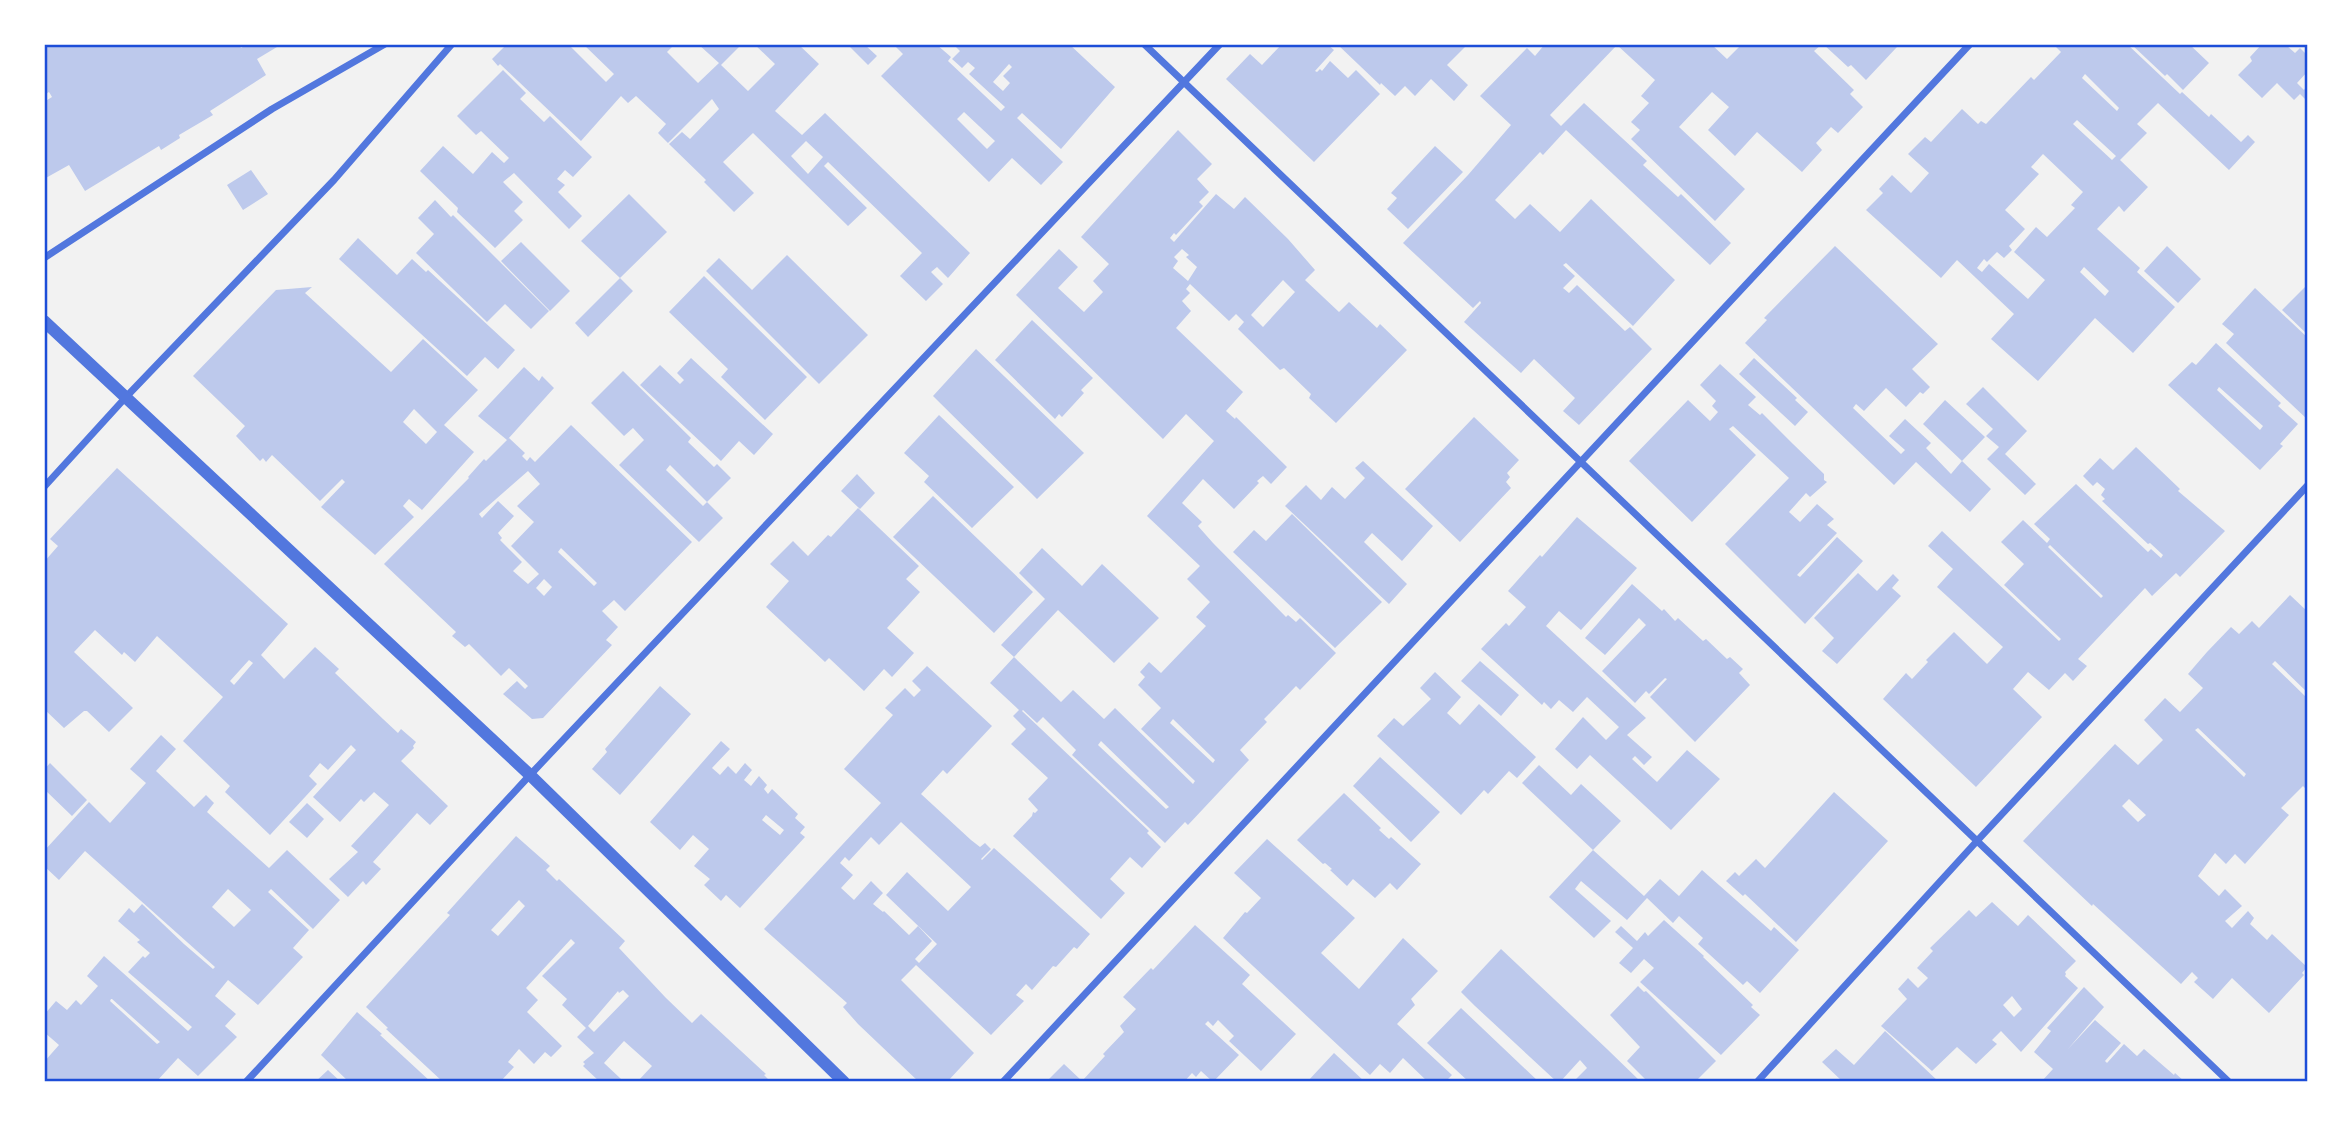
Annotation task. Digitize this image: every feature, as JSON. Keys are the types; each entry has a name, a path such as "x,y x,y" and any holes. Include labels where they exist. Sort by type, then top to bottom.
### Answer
{"street":[{"path":"44,258 272,109 385,44"},
{"path":"44,487 126,397 334,180 452,44"},
{"path":"1144,44 2230,1082"},
{"path":"246,1082 530,775 1220,44"},
{"path":"1003,1082 1970,44"},
{"path":"44,321 530,775 844,1082"},
{"path":"1757,1082 2308,485"}],"building":[{"path":"44,44 239,44 241,48 248,44 282,44 257,59 266,75 210,111 213,115 179,135 180,138 161,150 159,146 85,191 69,165 44,179 44,102 52,97 49,92 44,95"},
{"path":"507,44 531,44 534,47 538,44 568,44 606,82 614,74 583,44 675,44 667,52 698,83 719,63 698,44 742,44 721,65 748,91 775,64 754,44 798,44 819,64 775,111 802,135 825,113 970,253 948,278 937,267 931,272 943,284 926,301 900,276 922,253 828,162 824,166 867,208 848,226 753,133 723,162 754,193 734,212 669,144 682,132 690,139 719,109 712,99 668,143 658,133 665,123 636,96 628,103 621,96 581,141 492,59","holes":["806,141 823,157 808,174 791,156"]},
{"path":"847,44 864,44 877,56 868,65"},
{"path":"893,44 936,44 951,57 948,61 1001,111 1005,107 969,74 975,68 968,62 962,68 952,59 960,51 953,44 1069,44 1115,87 1061,149 1022,113 1017,118 1063,162 1041,185 1012,158 989,182 881,76 903,54","holes":["1009,64 1012,67 1003,76 1010,83 1003,91 993,82","964,112 995,141 987,149 957,119"]},
{"path":"1282,44 1327,44 1334,50 1315,71 1322,71 1330,61 1348,78 1356,70 1380,94 1314,162 1226,79 1250,54 1262,65"},
{"path":"1337,44 1468,44 1447,65 1468,85 1454,101 1431,79 1415,96 1405,86 1395,96"},
{"path":"1545,44 1711,44 1727,59 1742,44 1822,44 1814,51 1854,90 1850,94 1863,107 1838,133 1831,127 1816,143 1822,150 1802,172 1757,132 1735,156 1708,130 1729,107 1712,92 1679,127 1745,189 1715,221 1631,139 1640,130 1631,122 1649,103 1641,96 1655,80 1617,45 1550,115 1561,126 1584,103 1647,161 1643,165 1678,197 1681,194 1731,243 1710,265 1566,130 1543,155 1540,152 1495,200 1515,219 1530,204 1560,232 1591,199 1675,280 1633,326 1566,263 1563,265 1575,276 1563,288 1569,293 1577,285 1625,331 1630,327 1652,349 1579,425 1563,411 1575,398 1534,359 1521,373 1464,322 1480,301 1473,308 1403,243 1511,125 1480,96 1527,48 1535,56"},
{"path":"1823,44 1894,44 1897,47 1866,80"},
{"path":"2053,44 2127,44 2180,94 2182,92 2209,117 2211,114 2241,142 2248,135 2255,142 2229,170 2158,103 2137,124 2147,133 2120,160 2148,187 2124,212 2119,206 2097,229 2140,268 2137,272 2175,307 2133,353 2095,318 2038,381 1991,339 2014,314 1957,260 1941,278 1866,210 1883,193 1879,189 1892,175 1911,193 1929,173 1908,154 1925,137 1931,142 1962,109 1978,124 1981,121 1986,124 2031,77 2034,80 2061,52","holes":["2085,74 2119,108 2117,111 2082,78","2077,120 2116,156 2112,160 2073,124","2043,154 2083,192 2071,205 2075,208 2047,237 2036,227 2014,252 2045,280 2028,299 1989,264 1982,272 1977,268 1984,259 1987,262 1997,252 2004,258 2012,250 2009,246 2025,229 2005,210 2039,174 2031,167","2084,267 2109,291 2105,296 2080,272"]},
{"path":"2131,44 2189,44 2209,63 2183,90"},
{"path":"2262,44 2285,44 2295,53 2300,48 2308,56 2308,71 2297,83 2304,90 2308,84 2308,102 2300,94 2294,100 2277,83 2262,98 2238,75 2252,61 2250,57"},
{"path":"503,70 526,93 520,99 544,122 550,116 592,157 573,177 565,170 557,179 565,185 558,192 582,216 569,229 514,173 503,182 523,202 514,211 523,220 495,248 457,212 458,208 420,171 443,146 473,174 492,152 504,163 509,158 481,131 476,135 457,116"},
{"path":"1178,130 1212,164 1197,179 1209,192 1199,202 1203,206 1176,235 1174,233 1170,238 1174,242 1216,194 1234,209 1245,197 1315,270 1305,280 1339,312 1349,302 1377,328 1380,324 1407,350 1336,423 1309,398 1311,394 1284,368 1280,370 1238,329 1244,322 1236,314 1229,321 1190,284 1186,289 1190,293 1182,301 1191,311 1176,328 1243,392 1226,411 1235,419 1236,417 1287,467 1271,484 1263,476 1234,509 1203,479 1182,503 1202,522 1198,526 1213,543 1286,617 1288,615 1296,622 1300,618 1336,653 1300,690 1296,686 1264,719 1267,722 1240,750 1249,760 1188,825 1185,822 1165,843 1072,755 1076,750 1043,717 1037,723 1022,711 1149,831 1147,833 1161,847 1142,868 1130,857 1110,879 1125,893 1101,919 1013,836 1033,812 1038,810 1028,799 1048,778 1011,744 1026,729 1013,716 1019,710 990,683 1014,657 1061,702 1073,690 1104,719 1115,708 1193,784 1195,781 1141,729 1161,708 1138,685 1145,677 1140,672 1149,662 1161,673 1206,626 1196,617 1210,602 1187,579 1200,566 1147,516 1214,441 1186,414 1163,439 1016,295 1059,249 1078,267 1058,288 1084,312 1103,292 1093,281 1109,264 1081,237","holes":["1182,249 1197,267 1188,281 1173,268 1178,261 1174,257","1283,280 1295,292 1263,327 1251,315","1173,719 1215,760 1213,763 1170,723","1101,741 1169,807 1166,809 1098,745"]},
{"path":"1435,146 1463,172 1408,229 1387,209 1397,198 1391,193"},
{"path":"251,170 268,194 243,210 227,185"},
{"path":"629,194 667,232 620,278 581,241"},
{"path":"435,200 549,311 531,329 505,304 487,322 416,253 434,234 418,218"},
{"path":"358,238 397,275 412,259 426,272 428,270 515,350 498,369 485,357 467,376 339,259"},
{"path":"521,242 570,291 550,311 501,261"},
{"path":"1835,246 1938,344 1912,369 1930,387 1923,394 1920,392 1906,407 1886,388 1864,411 1856,404 1853,408 1901,454 1905,450 1889,436 1905,419 1931,443 1926,448 1951,474 1962,461 1991,489 1970,512 1916,462 1894,485 1745,343 1767,320 1764,318"},
{"path":"2167,246 2201,279 2178,303 2144,271"},
{"path":"787,255 868,335 819,384 706,271 719,258 752,290"},
{"path":"704,276 807,377 765,420 721,377 728,369 669,312"},
{"path":"620,278 633,291 588,337 575,323"},
{"path":"2308,284 2308,335 2282,310"},
{"path":"312,287 305,293 391,372 423,339 478,390 444,425 474,452 422,510 409,499 403,506 414,517 375,555 321,507 345,482 342,479 320,501 272,455 266,462 263,458 260,461 236,436 245,426 193,376 276,290","holes":["414,409 437,432 426,444 403,422"]},
{"path":"2255,288 2308,338 2308,420 2226,343 2234,334 2222,324"},
{"path":"1032,320 1093,378 1081,390 1084,393 1062,417 1059,414 1055,419 995,360"},
{"path":"2216,343 2281,403 2278,406 2298,424 2280,444 2283,446 2260,470 2168,385 2192,362 2196,365","holes":["2219,387 2263,426 2260,430 2217,390"]},
{"path":"976,349 1084,453 1037,499 933,396"},
{"path":"691,358 773,434 754,455 739,441 721,461 640,385 660,365 680,384 684,380 677,373"},
{"path":"1754,358 1797,398 1795,400 1808,412 1795,426 1739,374"},
{"path":"1720,364 1756,397 1748,405 1760,415 1762,413 1824,474 1824,480 1827,482 1810,497 1806,493 1789,512 1800,522 1817,504 1834,519 1827,525 1837,533 1797,575 1800,577 1837,537 1863,561 1805,624 1725,544 1789,478 1760,451 1733,426 1729,429 1756,455 1692,522 1629,461 1688,400 1710,421 1718,412 1712,406 1716,401 1700,385"},
{"path":"524,367 539,381 542,376 554,388 507,440 478,416"},
{"path":"623,371 691,438 688,442 714,467 717,464 731,478 707,502 723,518 699,542 619,465 644,440 633,428 624,436 591,403","holes":["670,465 707,502 703,506 666,470"]},
{"path":"1983,387 2027,431 2005,454 2036,484 2025,495 1987,459 1999,447 1986,436 1993,429 1966,404"},
{"path":"1945,400 1985,437 1962,461 1923,424"},
{"path":"939,415 1014,487 972,528 924,482 929,476 904,453"},
{"path":"1474,417 1519,460 1507,473 1510,477 1506,482 1511,488 1460,542 1405,489"},
{"path":"571,425 692,542 625,611 614,600 602,611 618,627 606,640 612,645 543,718 532,719 503,694 517,681 525,689 528,686 509,668 501,676 469,644 465,647 452,636 456,632 384,564 469,478 484,459 486,461 509,438 525,453 522,456 527,461 530,457 535,462","holes":["528,471 540,484 517,506 534,522 511,546 539,574 528,584 513,571 522,562 500,540 502,538 498,533 514,516 498,501 482,518 479,514","561,548 597,583 594,586 558,552","544,579 552,587 544,596 536,588"]},
{"path":"2136,447 2180,489 2178,491 2225,531 2180,577 2176,573 2152,596 2145,588 2078,659 2087,666 2073,681 2065,673 2049,690 2028,672 2013,689 2042,717 1976,787 1883,699 1906,673 1912,679 1928,662 1926,660 1954,632 1987,664 2003,647 1937,587 1953,569 1928,546 1942,531 2059,641 2061,639 2004,585 2024,564 2001,542 2023,520 2047,543 2050,539 2034,524 2076,484 2148,552 2151,549 2161,558 2163,555 2102,501 2105,499 2101,495 2105,489 2097,482 2093,486 2083,476 2100,458 2113,470","holes":["2050,545 2103,596 2101,598 2048,547"]},
{"path":"1363,461 1433,526 1402,561 1372,533 1364,542 1407,584 1389,604 1285,506 1306,485 1321,500 1332,487 1345,499 1365,478 1355,468"},
{"path":"117,468 288,624 261,655 284,679 315,647 339,669 335,673 383,719 398,733 401,729 416,742 414,748 401,761 448,806 430,825 417,813 373,862 381,869 366,885 363,881 348,897 329,879 358,852 351,846 389,805 374,792 364,802 361,799 340,822 313,797 356,750 351,745 328,770 320,763 309,776 317,784 270,835 225,792 230,786 183,741 223,697 157,636 135,662 124,652 122,655 95,630 74,652 133,708 109,732 87,711 64,728 44,709 44,562 58,546 50,539","holes":["249,660 253,663 234,685 230,681"]},
{"path":"857,474 875,493 860,509 841,491"},
{"path":"933,496 1033,592 994,633 893,537"},
{"path":"858,508 919,566 906,579 920,592 887,628 914,653 892,677 884,669 864,691 829,658 825,662 766,607 789,581 770,564 793,541 808,556 828,535 831,537"},
{"path":"1292,514 1382,602 1335,648 1233,552 1254,530 1266,541"},
{"path":"1577,517 1637,568 1581,630 1559,611 1546,626 1646,718 1627,735 1652,757 1644,765 1635,756 1632,759 1657,782 1687,750 1720,779 1671,830 1590,755 1577,769 1555,749 1583,717 1606,740 1619,727 1587,697 1573,712 1559,700 1551,709 1544,702 1542,705 1481,649 1506,623 1509,626 1526,607 1508,591"},
{"path":"1042,548 1082,586 1102,564 1159,618 1114,663 1058,610 1014,657 1001,645 1045,599 1019,573"},
{"path":"1858,573 1877,591 1893,574 1899,580 1892,588 1901,596 1837,664 1822,651 1834,638 1814,618"},
{"path":"1632,584 1675,621 1678,618 1727,659 1730,657 1743,669 1739,673 1750,685 1695,742 1650,697 1667,679 1649,694 1646,691 1635,703 1602,671 1646,625 1639,618 1605,655 1585,638"},
{"path":"2290,595 2308,612 2308,693 2275,661 2272,664 2308,699 2308,791 2303,786 2281,808 2289,815 2245,864 2235,854 2226,864 2215,853 2198,876 2219,896 2225,889 2242,906 2225,921 2232,928 2248,911 2254,918 2250,924 2267,940 2272,934 2307,967 2302,973 2304,975 2269,1013 2232,978 2213,999 2194,982 2198,978 2192,972 2181,984 2023,841 2115,744 2138,765 2163,740 2144,720 2165,698 2180,712 2203,688 2188,674 2231,627 2239,634 2252,621 2259,628","holes":["2198,728 2246,774 2244,777 2195,730","2129,799 2146,815 2138,822 2122,806"]},
{"path":"1480,661 1519,695 1501,716 1461,681"},
{"path":"927,666 992,726 947,774 943,770 921,794 971,840 980,847 985,843 991,849 982,860 994,848 1090,934 1077,949 1074,947 1056,967 1053,966 1032,990 1026,984 1016,995 1024,1001 991,1035 916,965 901,980 974,1053 947,1082 919,1082 858,1024 843,1007 847,1003 764,929 881,803 844,769 893,715 885,708 905,688 914,697 921,690 912,681","holes":["901,822 971,887 948,911 907,872 886,895 937,944 919,963 915,959 932,941 918,926 909,935 873,904 883,893 871,881 854,900 841,888 853,875 840,863 845,857 849,861 871,837 879,845"]},
{"path":"1435,672 1461,697 1447,713 1460,725 1479,704 1536,757 1517,778 1509,771 1488,794 1484,790 1461,815 1377,736 1394,718 1403,726 1431,699 1420,688"},
{"path":"660,686 691,714 620,795 592,769 607,752 605,749"},
{"path":"161,735 176,749 156,771 194,807 206,795 214,803 207,812 269,868 287,850 340,900 313,929 271,889 268,892 309,930 293,948 303,957 258,1005 228,980 215,996 236,1014 225,1026 237,1037 198,1076 178,1058 156,1082 50,1082 44,1077 44,1062 59,1045 44,1032 44,1015 56,1001 67,1010 76,1000 81,1005 98,986 87,976 104,956 188,1031 192,1027 128,972 143,956 145,958 150,953 137,942 140,940 118,921 129,908 134,913 142,904 184,944 213,969 215,967 85,851 59,880 44,866 44,851 89,802 110,823 146,783 130,769","holes":["228,889 251,910 234,927 212,907","112,999 160,1042 157,1044 110,1001"]},
{"path":"721,741 730,749 712,768 720,775 728,766 736,774 745,763 752,770 744,780 751,786 759,776 767,785 764,789 768,794 772,789 798,814 795,818 805,827 800,833 805,837 740,908 726,895 721,901 704,885 710,879 694,866 709,849 693,835 680,850 650,822","holes":["766,815 784,830 780,835 762,820"]},
{"path":"1380,757 1440,812 1411,842 1353,786"},
{"path":"50,763 87,800 72,816 44,789 44,770"},
{"path":"1539,765 1571,795 1581,784 1621,821 1593,850 1522,783"},
{"path":"1834,792 1888,841 1796,942 1745,894 1743,896 1726,881 1735,872 1739,876 1756,859 1765,868"},
{"path":"1344,793 1381,828 1379,830 1389,839 1391,837 1421,864 1397,890 1390,883 1375,898 1353,879 1347,886 1330,870 1332,869 1297,840"},
{"path":"307,803 324,819 307,838 289,822"},
{"path":"516,836 550,866 546,870 557,881 559,879 625,941 619,948 666,998 692,1023 701,1014 766,1074 764,1075 771,1082 637,1082 652,1066 624,1041 604,1063 621,1079 619,1082 600,1082 583,1066 583,1062 594,1053 577,1037 586,1028 562,1005 567,999 542,976 575,943 571,939 526,988 538,1000 527,1012 562,1046 551,1057 545,1052 534,1064 519,1049 508,1062 514,1067 500,1082 443,1082 366,1007 450,915 447,913","holes":["519,900 525,906 498,936 491,930","623,990 629,996 594,1032 588,1026 618,991 619,993"]},
{"path":"1267,839 1355,918 1321,953 1359,989 1403,938 1438,971 1411,999 1415,1005 1397,1024 1452,1075 1445,1082 1428,1082 1403,1058 1390,1073 1380,1064 1370,1075 1223,938 1261,898 1234,873"},
{"path":"1593,850 1644,896 1660,879 1679,896 1702,870 1771,931 1774,927 1799,950 1760,993 1747,981 1743,985 1698,944 1703,938 1679,916 1673,923 1647,898 1627,920 1581,881 1575,889 1611,921 1594,938 1549,897"},
{"path":"1992,902 2018,926 2028,915 2076,961 2065,972 2065,976 2078,988 2021,1052 2001,1031 1992,1040 1997,1044 1976,1064 1957,1047 1932,1071 1881,1026 1907,999 1898,989 1908,978 1918,988 1928,978 1917,968 1933,951 1930,948 1969,910 1976,917","holes":["2012,996 2022,1009 2014,1017 2003,1005"]},
{"path":"1664,920 1704,956 1760,1015 1721,1055 1640,982 1654,968 1644,959 1631,973 1619,963 1633,948 1615,932 1621,926 1637,941 1645,932 1648,936"},
{"path":"1195,925 1250,975 1242,984 1296,1034 1261,1071 1229,1041 1234,1036 1218,1020 1213,1026 1208,1021 1205,1024 1239,1055 1213,1082 1201,1071 1196,1077 1192,1073 1184,1082 1046,1082 1064,1064 1082,1081 1124,1032 1120,1026 1136,1009 1123,997 1151,968 1153,970"},
{"path":"1501,949 1641,1082 1573,1082 1587,1068 1580,1060 1557,1082 1475,1006 1461,992"},
{"path":"1638,986 1716,1061 1695,1082 1641,1082 1645,1079 1627,1061 1640,1047 1610,1015"},
{"path":"2084,987 2104,1007 2068,1049 2095,1020 2121,1043 2105,1061 2107,1063 2124,1044 2137,1056 2144,1049 2185,1082 2041,1082 2053,1069 2034,1052 2051,1031 2047,1028"},
{"path":"1461,1008 1539,1082 1469,1082 1427,1043"},
{"path":"357,1012 431,1082 349,1082 321,1055"},
{"path":"1885,1031 1939,1082 1843,1082 1822,1062 1836,1049 1854,1065"},
{"path":"1334,1053 1365,1082 1307,1082"},
{"path":"328,1070 341,1082 315,1082"}]}
